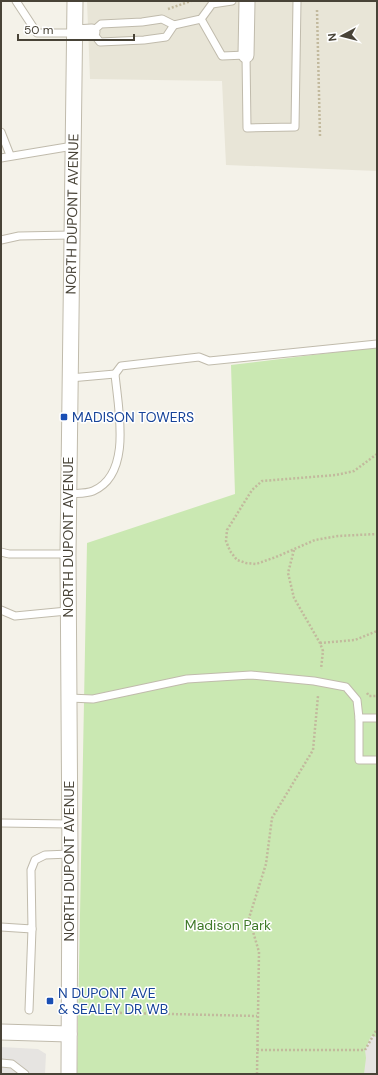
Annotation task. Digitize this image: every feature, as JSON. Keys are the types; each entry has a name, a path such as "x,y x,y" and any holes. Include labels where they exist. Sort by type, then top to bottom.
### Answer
{"street":[{"name":"NORTH DUPONT AVENUE","path":"69,1074 70,854 67,611 75,1"},
{"path":"246,55 247,1"},
{"path":"75,33 92,32"},
{"path":"1,1032 69,1034"}],"lane":[{"path":"16,1 37,33 75,33"},
{"path":"174,25 166,37 144,40 100,42 92,32 101,24 142,22 162,19 174,25 201,19 212,4 232,1"},
{"path":"201,19 222,56 246,55 247,128 295,127 297,1"},
{"path":"1,132 10,155"},
{"path":"1,158 10,155 73,146"},
{"path":"1,240 19,236 71,235"},
{"path":"68,494 92,492 110,478 119,455 121,440 115,374 120,366 199,357 209,361 377,344"},
{"path":"70,378 115,374"},
{"path":"1,552 9,554 68,554"},
{"path":"1,610 15,616 67,611"},
{"path":"68,698 93,699 187,679 251,675 346,687 357,700 359,718 359,760 377,760"},
{"path":"359,718 377,718"},
{"path":"1,823 69,824"},
{"path":"29,1010 32,929 31,870 35,860 45,855 70,854"},
{"path":"1,927 32,929"},
{"path":"1,1063 12,1064 25,1074"}],"path":[{"path":"317,10 320,136"},
{"path":"377,454 354,471 336,475 262,481 252,490 227,530 226,541 230,551 237,560 246,564 256,564 294,550 315,540 338,536 377,534"},
{"path":"294,550 288,573 294,598 320,643 323,651 321,669"},
{"path":"320,643 355,640 377,631"},
{"path":"257,1074 259,952 249,918 266,864 272,818 313,750 318,696"},
{"path":"83,1012 257,1016"},
{"path":"257,1050 365,1050 377,1029"}],"shaded area":[{"path":"87,1 377,1 377,171 226,165 222,81 90,79"},
{"path":"371,1036 377,1037 377,1074 364,1074 366,1058 365,1050"},
{"path":"1,1047 38,1049 46,1054 45,1074 1,1074"}],"green space":[{"name":"Madison Park","path":"377,347 377,1074 77,1074 87,543 235,494 231,365"}],"place":[{"name":"MADISON TOWERS","path":"64,417"},
{"name":"N DUPONT AVE & SEALEY DR WB","path":"50,1001"}]}
